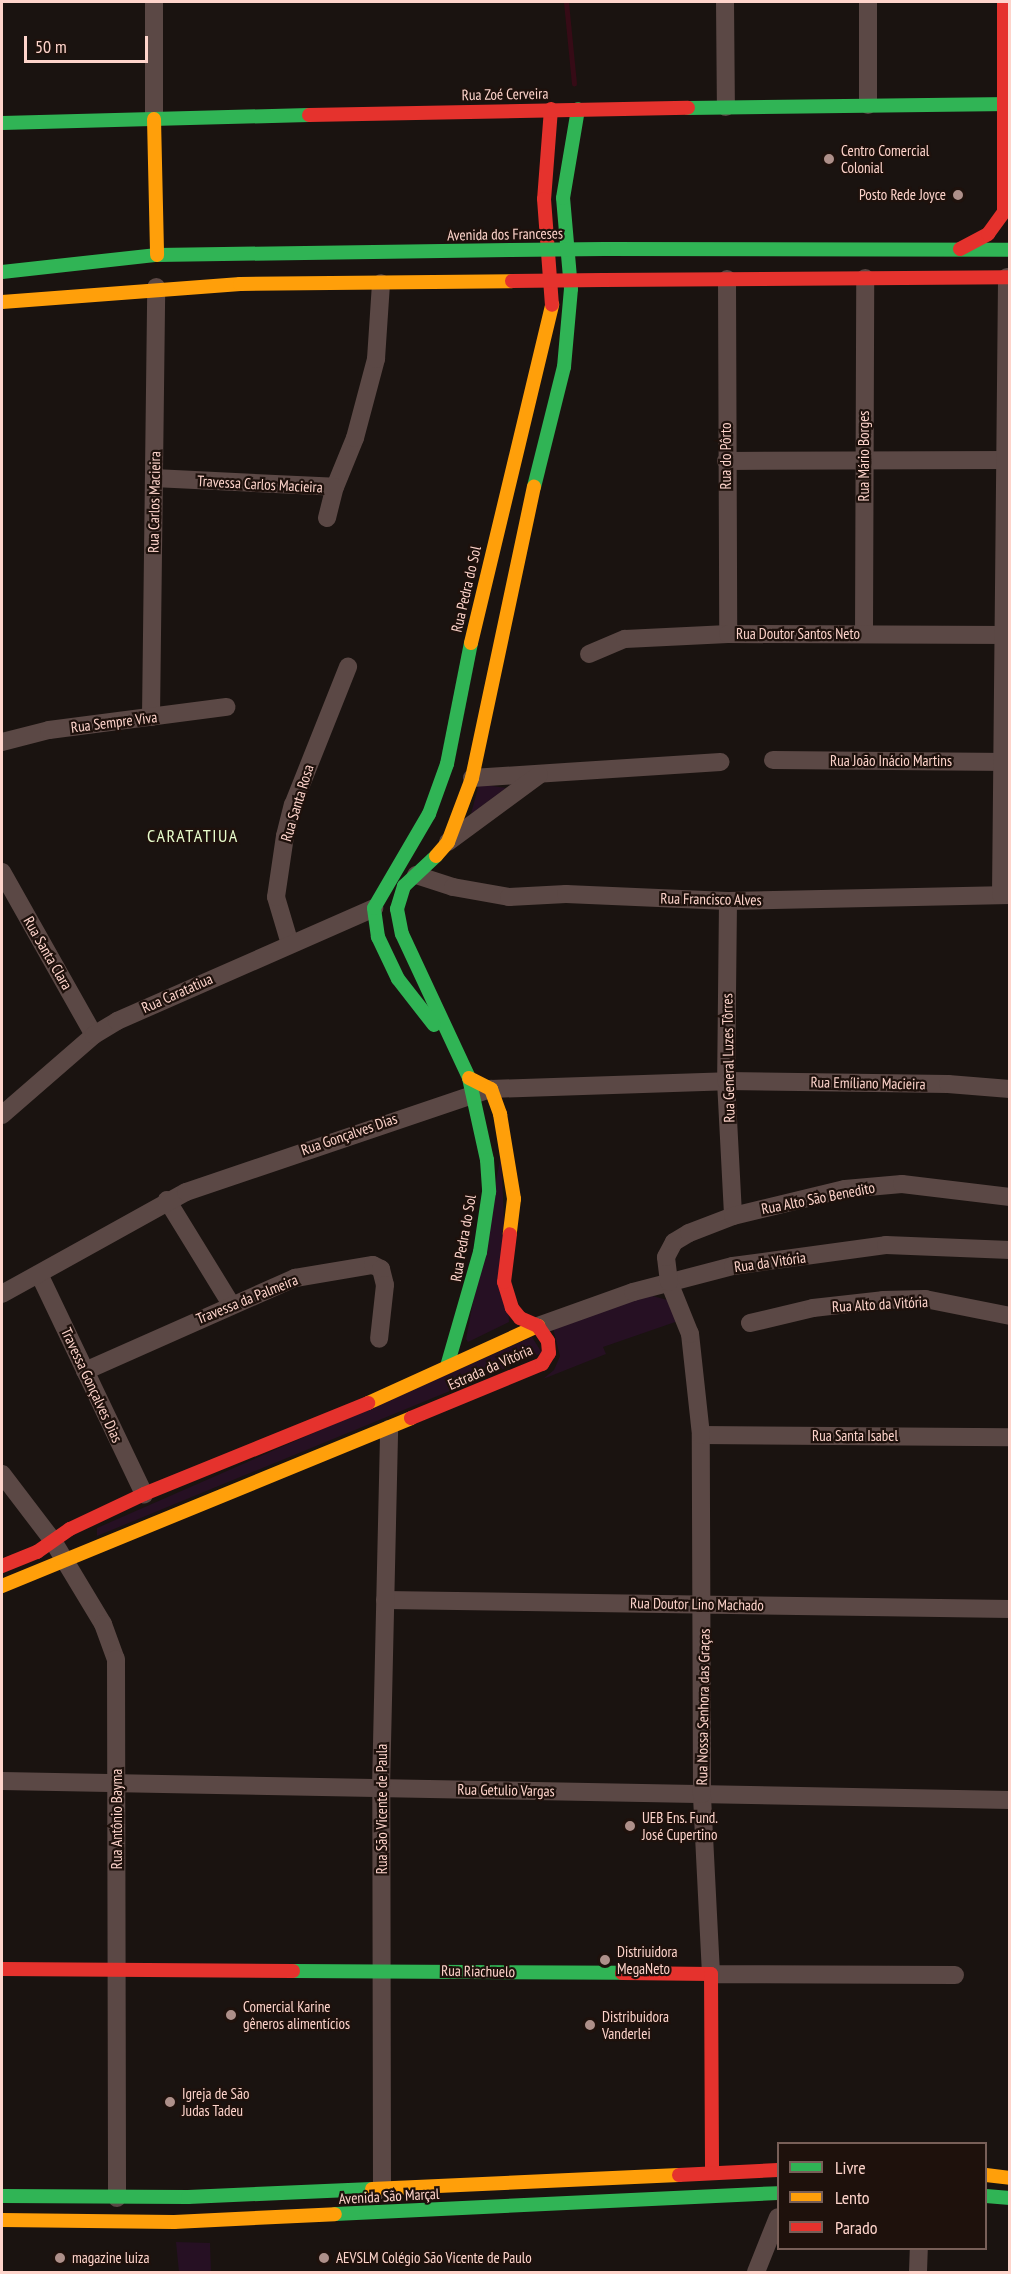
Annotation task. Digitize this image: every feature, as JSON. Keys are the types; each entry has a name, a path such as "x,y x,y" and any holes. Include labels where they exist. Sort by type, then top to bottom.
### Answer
{"street":[{"path":"154,2 157,255"},
{"path":"725,2 726,107"},
{"path":"868,2 868,105"},
{"path":"960,249 988,234 1004,212 1006,104 1004,2"},
{"name":"Rua Zoé Cerveira","path":"2,123 551,109 1006,104"},
{"name":"Rua Pedra do Sol","path":"449,1041 398,979 378,937 374,908 429,814 447,765 472,638 552,310 544,199 551,109"},
{"path":"448,842 472,778 532,493 568,338 571,289 563,198 578,109"},
{"name":"Avenida dos Franceses","path":"2,272 157,255 604,249 1010,249"},
{"path":"2,302 156,287 512,281 1009,277 1005,895"},
{"name":"Rua Mário Borges","path":"864,634 865,278"},
{"name":"Rua do Pôrto","path":"727,279 728,634"},
{"name":"Travessa Carlos Macieira","path":"154,478 335,487 355,438 376,359 381,283"},
{"name":"Rua Carlos Macieira","path":"152,717 156,287"},
{"path":"516,452 532,454 532,493"},
{"path":"726,461 1008,460"},
{"path":"327,518 335,487"},
{"name":"Rua Doutor Santos Neto","path":"590,654 625,639 728,634 1007,635"},
{"name":"Rua Santa Rosa","path":"290,944 276,897 285,836 293,805 348,667"},
{"name":"Rua Sempre Viva","path":"2,742 49,730 227,707"},
{"name":"Rua João Inácio Martins","path":"773,760 1006,761"},
{"path":"472,778 539,775 584,768 720,762"},
{"path":"390,882 402,890 448,842 539,775"},
{"name":"Rua Santa Clara","path":"2,872 94,1035"},
{"name":"Rua Francisco Alves","path":"416,875 453,887 509,897 566,894 728,901 1005,895"},
{"name":"Rua Pedra do Sol","path":"402,890 397,909 399,927 469,1086 487,1160 487,1210 464,1317 447,1366"},
{"name":"Rua General Luzes Tôrres","path":"728,901 726,1081 733,1216"},
{"name":"Rua Caratatiua","path":"2,1115 94,1035 139,1010 374,908"},
{"name":"Rua Gonçalves Dias","path":"2,1294 40,1276 167,1200 469,1086 491,1089 726,1081"},
{"name":"Rua Emíliano Macieira","path":"726,1081 948,1084 1010,1089"},
{"path":"491,1089 500,1114 514,1199 504,1267 505,1292 520,1318 538,1326"},
{"name":"Rua Alto São Benedito","path":"669,1282 666,1257 674,1242 733,1216 873,1185 947,1188 1010,1197"},
{"path":"167,1200 231,1304"},
{"name":"Rua da Vitória","path":"538,1326 669,1282 733,1266 886,1245 1010,1250"},
{"name":"Travessa da Palmeira","path":"86,1371 231,1304 295,1278 376,1265 385,1285 380,1340"},
{"name":"Travessa Gonçalves Dias","path":"40,1276 144,1494"},
{"name":"Rua Nossa Senhora das Graças","path":"669,1282 690,1334 701,1435 704,1604 702,1794 711,1974 712,2173"},
{"name":"Rua Alto da Vitória","path":"750,1323 813,1308 925,1299 1010,1316"},
{"name":"Estrada da Vitória","path":"2,1566 53,1541 83,1522 144,1494 422,1381 447,1366 538,1326 550,1348 542,1364 389,1429 2,1586"},
{"name":"Rua São Vicente de Paula","path":"382,2190 381,1788 389,1429"},
{"name":"Rua Santa Isabel","path":"701,1435 1010,1437"},
{"name":"Rua Antônio Bayma","path":"2,1474 53,1541 103,1624 116,1659 117,2198"},
{"name":"Rua Doutor Lino Machado","path":"385,1600 1010,1609"},
{"name":"Rua Getulio Vargas","path":"2,1781 1010,1800"},
{"name":"Rua Riachuelo","path":"2,1969 955,1975"},
{"name":"Avenida São Marçal","path":"2,2196 117,2198 382,2190 777,2170"},
{"path":"987,2175 1010,2178"},
{"name":"Avenida São Marçal","path":"2,2220 174,2222 777,2193"},
{"path":"987,2196 1010,2198"},
{"path":"756,2272 777,2220"},
{"path":"918,2272 919,2250"}],"shaded area":[{"path":"479,784 506,788 471,814"},
{"path":"501,1155 509,1322 468,1342 466,1339"},
{"path":"649,1295 671,1301 681,1320 603,1347 606,1354 543,1379 554,1370 560,1356 553,1328"},
{"path":"532,1337 542,1353 97,1536 97,1528"},
{"path":"176,2242 210,2243 211,2272 179,2272"}],"waterway":[{"path":"566,2 574,84"}],"traffic: fast":[{"path":"688,108 1010,104"},
{"path":"534,487 564,367 571,289 563,198 578,109"},
{"path":"2,123 309,115"},
{"path":"604,249 1010,250"},
{"path":"511,250 604,249"},
{"path":"2,272 157,255 511,250"},
{"path":"434,1025 398,979 378,937 374,908 429,814 447,764 471,643"},
{"path":"436,856 404,886 397,909 402,934 469,1078 487,1160 489,1192 480,1252 447,1366"},
{"path":"293,1971 622,1973"},
{"path":"2,2196 188,2197 372,2189"},
{"path":"335,2214 777,2193"},
{"path":"987,2196 1010,2198"}],"traffic: slow":[{"path":"154,119 157,255"},
{"path":"2,302 240,284 512,281"},
{"path":"471,643 552,305"},
{"path":"436,856 448,842 472,778 534,487"},
{"path":"469,1078 491,1089 500,1114 514,1199 510,1234"},
{"path":"368,1403 538,1326"},
{"path":"2,1586 411,1418"},
{"path":"372,2189 679,2175"},
{"path":"987,2175 1010,2178"},
{"path":"2,2220 174,2222 335,2214"}],"traffic: jam":[{"path":"960,249 988,234 1004,212 1004,2"},
{"path":"309,115 688,108"},
{"path":"551,109 544,199 552,305"},
{"path":"603,280 1010,277"},
{"path":"512,281 603,280"},
{"path":"411,1418 542,1364 549,1353 548,1341 538,1326 520,1318 512,1308 504,1282 510,1234"},
{"path":"2,1566 37,1552 70,1529 144,1494 368,1403"},
{"path":"2,1969 293,1971"},
{"path":"622,1973 711,1974 712,2173"},
{"path":"679,2175 777,2170"}],"place":[{"name":"Centro Comercial Colonial","path":"829,159"},
{"name":"Posto Rede Joyce","path":"958,195"},
{"name":"UEB Ens. Fund. José Cupertino","path":"630,1826"},
{"name":"Distriuidora MegaNeto","path":"605,1960"},
{"name":"Comercial Karine gêneros alimentícios","path":"231,2015"},
{"name":"Distribuidora Vanderlei","path":"590,2025"},
{"name":"Igreja de São Judas Tadeu","path":"170,2102"},
{"name":"magazine luiza","path":"60,2258"},
{"name":"AEVSLM Colégio São Vicente de Paulo","path":"324,2258"}],"district":[{"name":"CARATATIUA","path":"193,836"}]}
